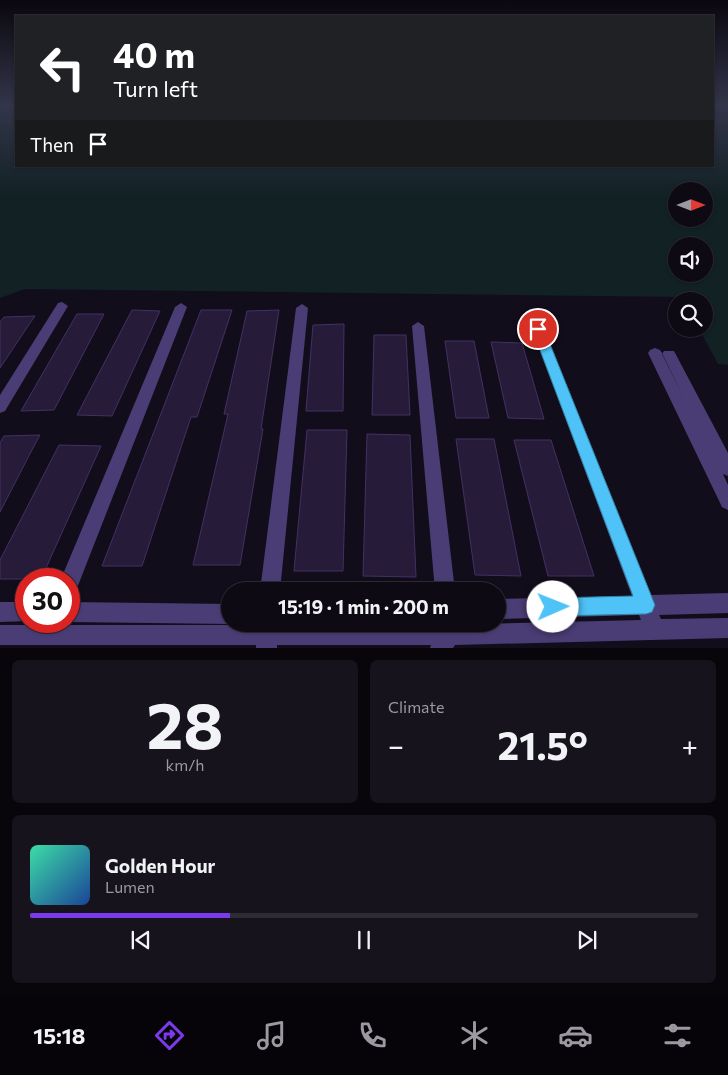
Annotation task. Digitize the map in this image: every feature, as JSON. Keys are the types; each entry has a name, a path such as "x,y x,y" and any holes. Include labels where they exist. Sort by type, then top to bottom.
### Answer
{"street":[{"path":"0,407 62,306"},
{"path":"75,568 181,307"},
{"path":"271,582 302,308"},
{"path":"418,326 444,582"},
{"path":"538,329 646,605 654,630"},
{"path":"728,469 662,354 728,502"},
{"path":"506,609 728,603"},
{"path":"0,612 15,612"},
{"path":"80,612 221,614"},
{"path":"80,629 266,635 447,636 728,628"},
{"path":"0,634 15,632"}],"shaded area":[{"path":"0,136 15,136 15,167 714,167 714,136 728,136 728,365 718,364 703,337 713,337 713,292 668,292 668,297 25,289 0,298"}],"building":[{"path":"132,310 160,311 112,416 77,415"},
{"path":"201,310 232,310 197,417 191,417 142,566 102,566"},
{"path":"279,310 261,429 263,429 240,565 193,565 228,414 224,414 247,311"},
{"path":"77,314 104,314 54,410 21,411"},
{"path":"35,316 0,368 0,322 4,317"},
{"path":"344,324 343,411 306,411 313,325"},
{"path":"374,335 406,335 410,415 372,415"},
{"path":"445,341 474,341 489,418 456,418"},
{"path":"491,342 522,343 544,419 508,418"},
{"path":"307,430 347,430 343,571 294,571"},
{"path":"367,434 410,435 416,577 363,576"},
{"path":"40,435 0,512 0,443 4,436"},
{"path":"456,439 494,439 521,576 475,575"},
{"path":"514,440 551,440 594,576 548,576"},
{"path":"59,445 101,446 46,568 15,568 15,579 0,579 0,560"}],"route":[{"path":"538,329 646,605 553,607"}]}
